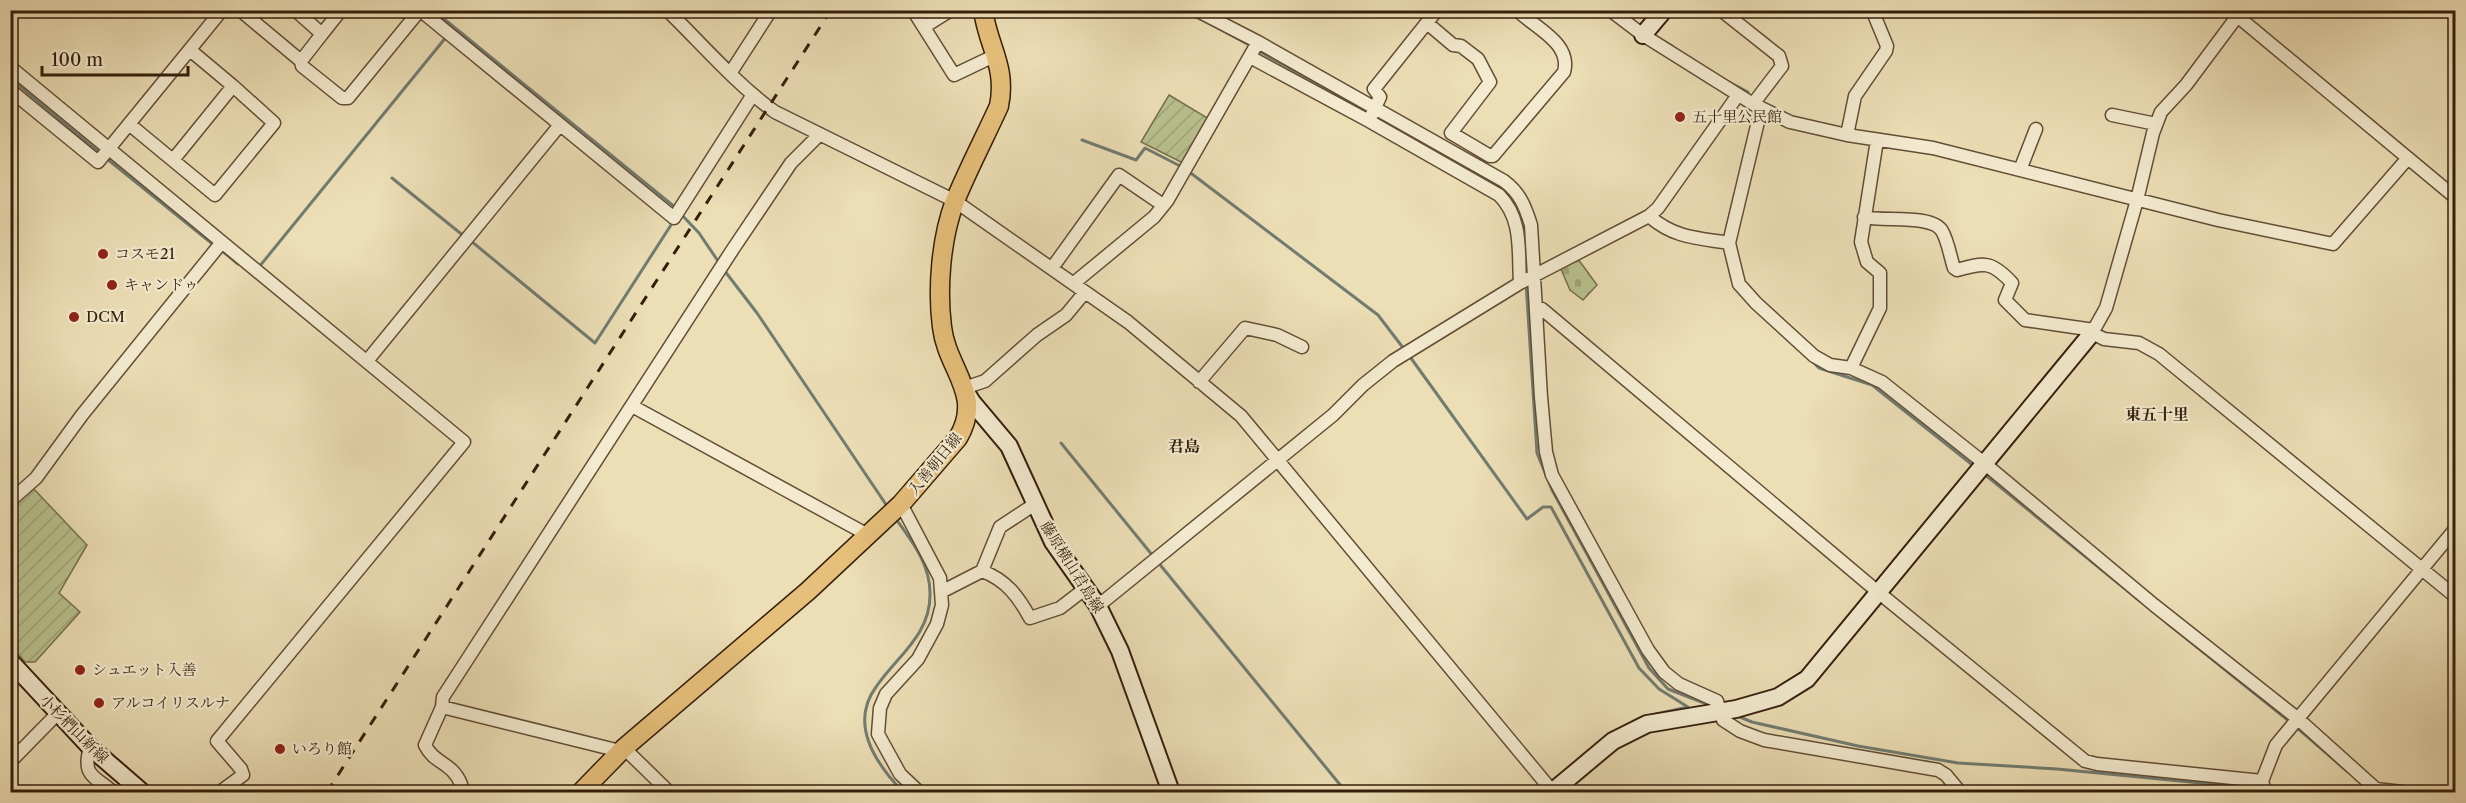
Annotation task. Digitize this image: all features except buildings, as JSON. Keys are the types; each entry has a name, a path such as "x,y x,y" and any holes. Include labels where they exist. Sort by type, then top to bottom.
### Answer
{"main road":[{"name":"入善朝日線","path":"581,792 622,749 790,607 885,520 958,438 965,426 968,402 944,339 938,288 948,229 956,201 999,106 1002,76 983,10"}],"street":[{"path":"10,90 98,162 222,10"},
{"path":"240,10 300,61 302,66 342,98 348,98 420,10 559,126 675,218 752,96"},
{"path":"295,10 322,34"},
{"path":"300,61 341,10"},
{"path":"667,10 731,72 752,96 776,112 956,201 1128,322 1241,416 1552,792 1613,741 1647,724 1778,698 1807,679 2093,332 2106,308 2161,112 2186,85 2237,12 2456,198"},
{"path":"731,72 771,10"},
{"path":"913,10 954,75 996,55"},
{"path":"924,27 951,10"},
{"path":"1196,10 1376,108 1516,189 1525,205 1531,225 1540,397 1546,452 1552,475 1648,650 1664,672 1679,684 1717,702 1723,720 1740,731 1764,740 1938,770 1946,775 1960,792"},
{"path":"1369,122 1380,97 1374,88 1437,10"},
{"path":"1427,23 1453,45 1461,46 1478,59 1490,78 1490,82 1451,132 1490,156 1495,154 1564,72 1567,63 1561,47 1517,10"},
{"path":"1610,10 1643,35 1738,95 1790,122 1847,135 1933,148 2218,220 2333,244 2408,158"},
{"path":"1643,35 1664,10"},
{"path":"1721,10 1779,56 1782,66 1757,106 1729,243 1739,284 1756,303 1814,356 1830,365 1851,368 1882,382 1984,463 2154,605 2297,718 2376,789 2402,792"},
{"path":"1847,135 1855,96 1886,51 1887,46 1875,17 1879,10"},
{"path":"1074,283 1154,217 1163,206 1258,42"},
{"path":"129,124 215,195 274,123 190,50"},
{"path":"1250,57 1499,195 1509,205 1517,226 1520,283"},
{"path":"10,67 464,442 217,741 241,769 243,776 220,792"},
{"path":"173,160 233,86"},
{"path":"1098,606 1333,415 1363,385 1393,361 1520,283 1648,216 1658,208 1738,95"},
{"path":"2112,115 2156,124"},
{"path":"366,361 559,126"},
{"path":"2020,170 2036,129"},
{"path":"458,792 461,784 456,772 429,753 425,745 442,707 443,697 733,249 791,163 820,134"},
{"path":"1851,368 1880,308 1880,273 1867,262 1861,242 1876,140"},
{"path":"1052,268 1119,175 1163,206"},
{"path":"1648,216 1678,235 1729,243"},
{"path":"1864,217 1877,220 1928,221 1938,226 1943,232 1954,268 1957,270 1978,264 1990,264 2004,274 2012,283 2005,300 2025,320 2093,332 2104,339 2139,343 2159,354 2456,597"},
{"path":"10,501 36,478 97,396 222,242"},
{"path":"964,388 985,381 1037,334 1066,315 1084,292"},
{"path":"1537,309 1542,309 1878,592 2085,760 2097,764 2263,787 2276,745 2456,528"},
{"path":"1199,381 1245,328 1276,335 1302,347"},
{"name":"藤原横山君島線","path":"964,388 972,402 1009,446 1053,542 1098,606 1120,651 1171,792"},
{"path":"632,406 868,535"},
{"path":"901,504 940,578 942,605 937,624 918,659 886,694 880,708 878,734 900,774 919,792"},
{"path":"941,592 982,571 1000,527 1035,504"},
{"path":"982,571 997,576 1019,597 1030,618 1060,608 1086,588"},
{"name":"小杉椚山新線","path":"10,662 90,747 142,792"},
{"path":"442,707 622,749 669,792"},
{"path":"10,762 57,714"},
{"path":"90,747 85,764 87,770 114,792"}],"green space":[{"path":"1169,95 1209,119 1183,163 1141,142"},
{"path":"1578,259 1597,285 1583,300 1570,290 1560,267"},
{"path":"32,487 87,545 59,593 80,612 35,662 25,662 11,646 11,507"}],"waterway":[{"path":"433,10 676,208"},
{"path":"1220,29 1251,46"},
{"path":"1652,34 1672,46"},
{"path":"259,267 447,36"},
{"path":"1257,50 1369,112"},
{"path":"10,78 101,154"},
{"path":"1723,79 1748,92 1749,96"},
{"path":"1374,116 1488,182"},
{"path":"1082,140 1136,160 1145,148 1182,167"},
{"path":"106,158 215,246"},
{"path":"1188,171 1378,315 1404,349"},
{"path":"392,178 465,237"},
{"path":"1503,192 1513,199 1522,217"},
{"path":"1724,239 1735,193"},
{"path":"680,213 699,233 720,264"},
{"path":"1525,223 1526,277"},
{"path":"471,241 595,343 671,225"},
{"path":"1724,246 1732,280"},
{"path":"221,250 238,264"},
{"path":"724,270 757,313 887,506"},
{"path":"1526,283 1537,453 1552,490 1649,668 1668,689 1712,706"},
{"path":"1408,354 1527,519 1543,507 1551,507 1639,668 1659,689 1688,707 1647,716"},
{"path":"1810,359 1819,368 1872,385 1975,467"},
{"path":"1061,443 1153,556"},
{"path":"1983,473 2140,601"},
{"path":"896,519 914,544 927,572 930,593 929,608 919,633 884,676 868,701 865,730 876,757 903,792"},
{"path":"1157,561 1346,792"},
{"path":"2167,623 2290,722"},
{"path":"1735,715 1752,722 1858,746 1958,763 2057,769 2262,789"},
{"path":"1617,731 1640,718"},
{"path":"2295,726 2347,771"},
{"path":"2363,785 2370,792"},
{"path":"2268,790 2303,792"}],"railway":[{"path":"327,792 831,10"}],"place":[{"name":"五十里公民館","path":"1680,117"},
{"name":"コスモ21","path":"103,254"},
{"name":"キャンドゥ","path":"112,285"},
{"name":"DCM","path":"74,317"},
{"name":"シュエット入善","path":"80,670"},
{"name":"アルコイリスルナ","path":"99,703"},
{"name":"いろり館","path":"280,749"}],"district":[{"name":"東五十里","path":"2157,414"},
{"name":"君島","path":"1184,446"}]}
